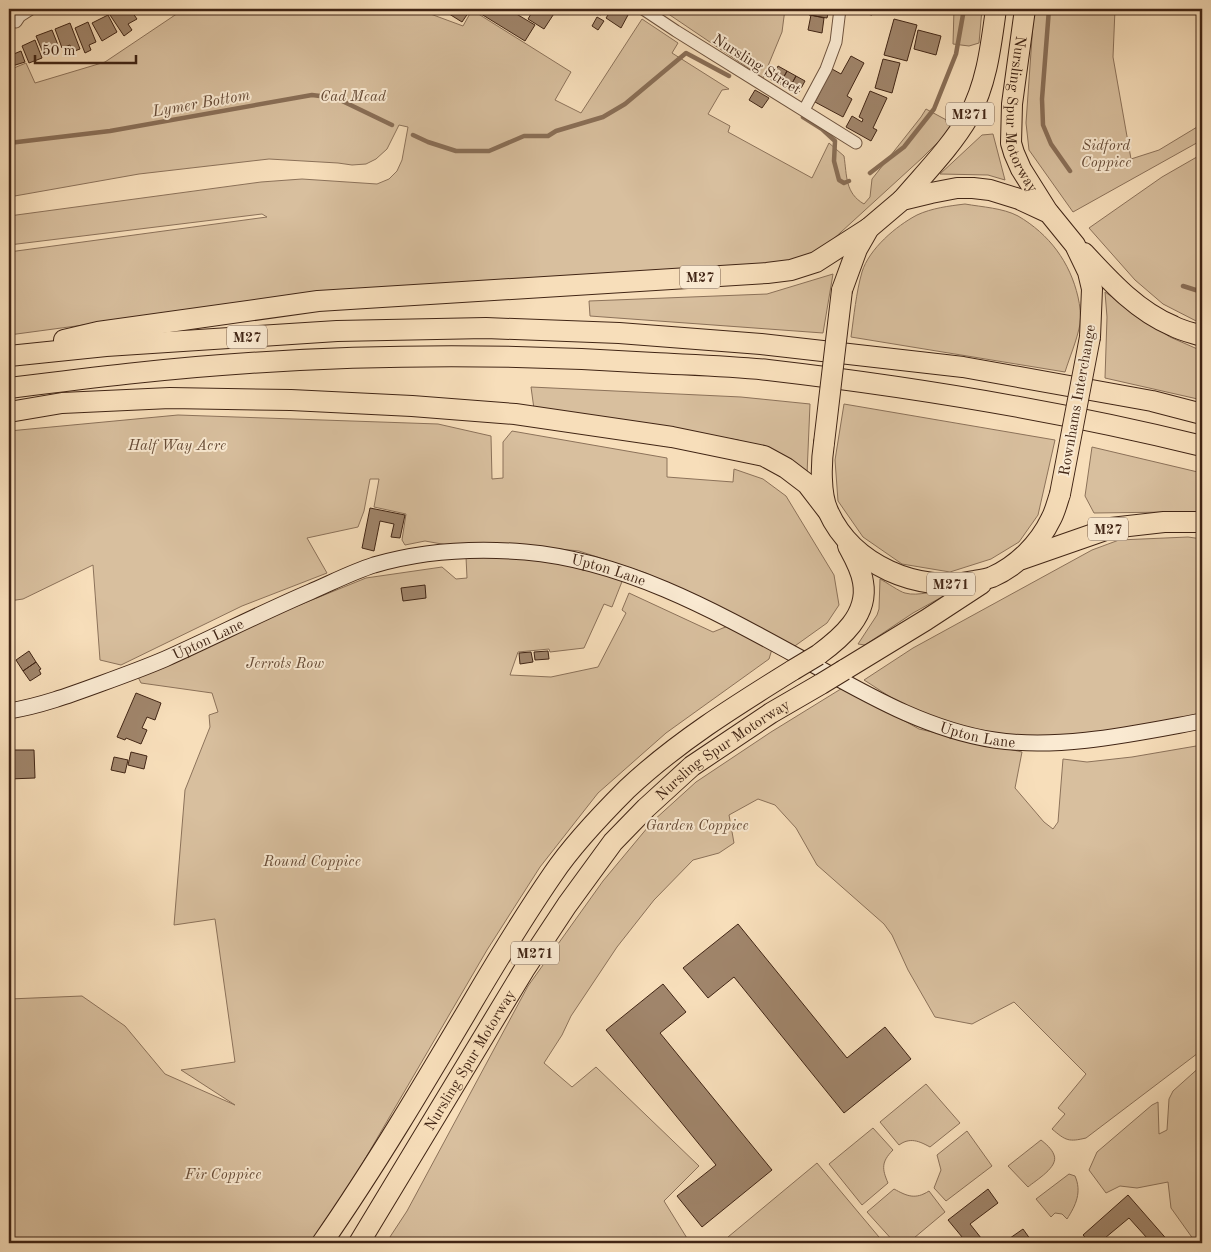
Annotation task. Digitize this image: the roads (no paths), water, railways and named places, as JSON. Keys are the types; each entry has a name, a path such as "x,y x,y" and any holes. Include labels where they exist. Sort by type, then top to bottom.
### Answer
{"highway":[{"name":"Nursling Spur Motorway","path":"902,200 950,145 969,115 981,87 990,52 996,9"},
{"name":"Nursling Spur Motorway","path":"1024,9 1012,104 1012,143 1021,169 1049,213"},
{"name":"Rownhams Interchange","path":"957,188 990,190 1019,199 1049,213 1075,245 1088,272 1092,289 1090,337 1060,494 1052,519 1038,540 1019,561 992,578 958,584 929,584 894,574 870,560 844,538 827,510 821,462 842,290 857,249 869,228 902,200 931,192 957,188"},
{"name":"M27","path":"9,355 98,332 318,302 791,270 816,262 869,228"},
{"path":"1075,245 1113,284 1141,307 1172,326 1202,336"},
{"name":"M27","path":"9,355 106,346 337,331 486,328 619,333 761,344 963,367 1152,402 1202,414"},
{"name":"M27","path":"9,388 110,375 250,363 437,356 587,359 766,370 938,393 1096,422 1202,446"},
{"path":"9,412 62,403 170,398 290,400 412,406 515,414 672,437 764,456 786,468 807,484 827,510"},
{"name":"M27","path":"1019,561 1111,528 1164,522 1202,522"},
{"name":"Nursling Spur Motorway","path":"322,1243 392,1135 548,881 589,829 627,790 691,736 738,704 818,655 841,638 850,628 863,599 864,587 861,574 844,538"},
{"name":"Nursling Spur Motorway","path":"358,1243 524,970 566,905 613,842 646,808 692,766 771,713 992,578"}],"street":[{"path":"16,22 20,16 30,9"},
{"name":"Nursling Street","path":"643,9 856,143"},
{"path":"804,110 826,69 836,42 840,9"},
{"name":"Upton Lane","path":"9,712 59,699 162,661 290,601 373,565 418,556 478,550 526,552 574,558 628,574 703,607 901,712 946,730 994,740 1042,744 1202,721"}],"waterway":[{"name":"Lymer Bottom","path":"870,173 904,147 934,109 956,54 964,9"},
{"name":"Lymer Bottom","path":"1049,9 1042,99 1043,125 1051,144 1070,171"},
{"name":"Lymer Bottom","path":"413,135 456,151 489,151 524,136 548,136 556,131 603,117 625,104 686,53 729,76"},
{"name":"Lymer Bottom","path":"9,143 110,131 312,95 336,98 392,125"},
{"name":"Lymer Bottom","path":"803,117 822,129 835,141 834,161 839,180 844,183 849,181"},
{"name":"Lymer Bottom","path":"1183,286 1202,292"}],"park label":[{"name":"Cad Mead","path":"353,96"},
{"name":"Sidford Coppice","path":"1106,154"},
{"name":"Half Way Acre","path":"177,445"},
{"name":"Jerrots Row","path":"285,663"},
{"name":"Garden Coppice","path":"697,825"},
{"name":"Round Coppice","path":"312,861"},
{"name":"Fir Coppice","path":"223,1174"}]}
